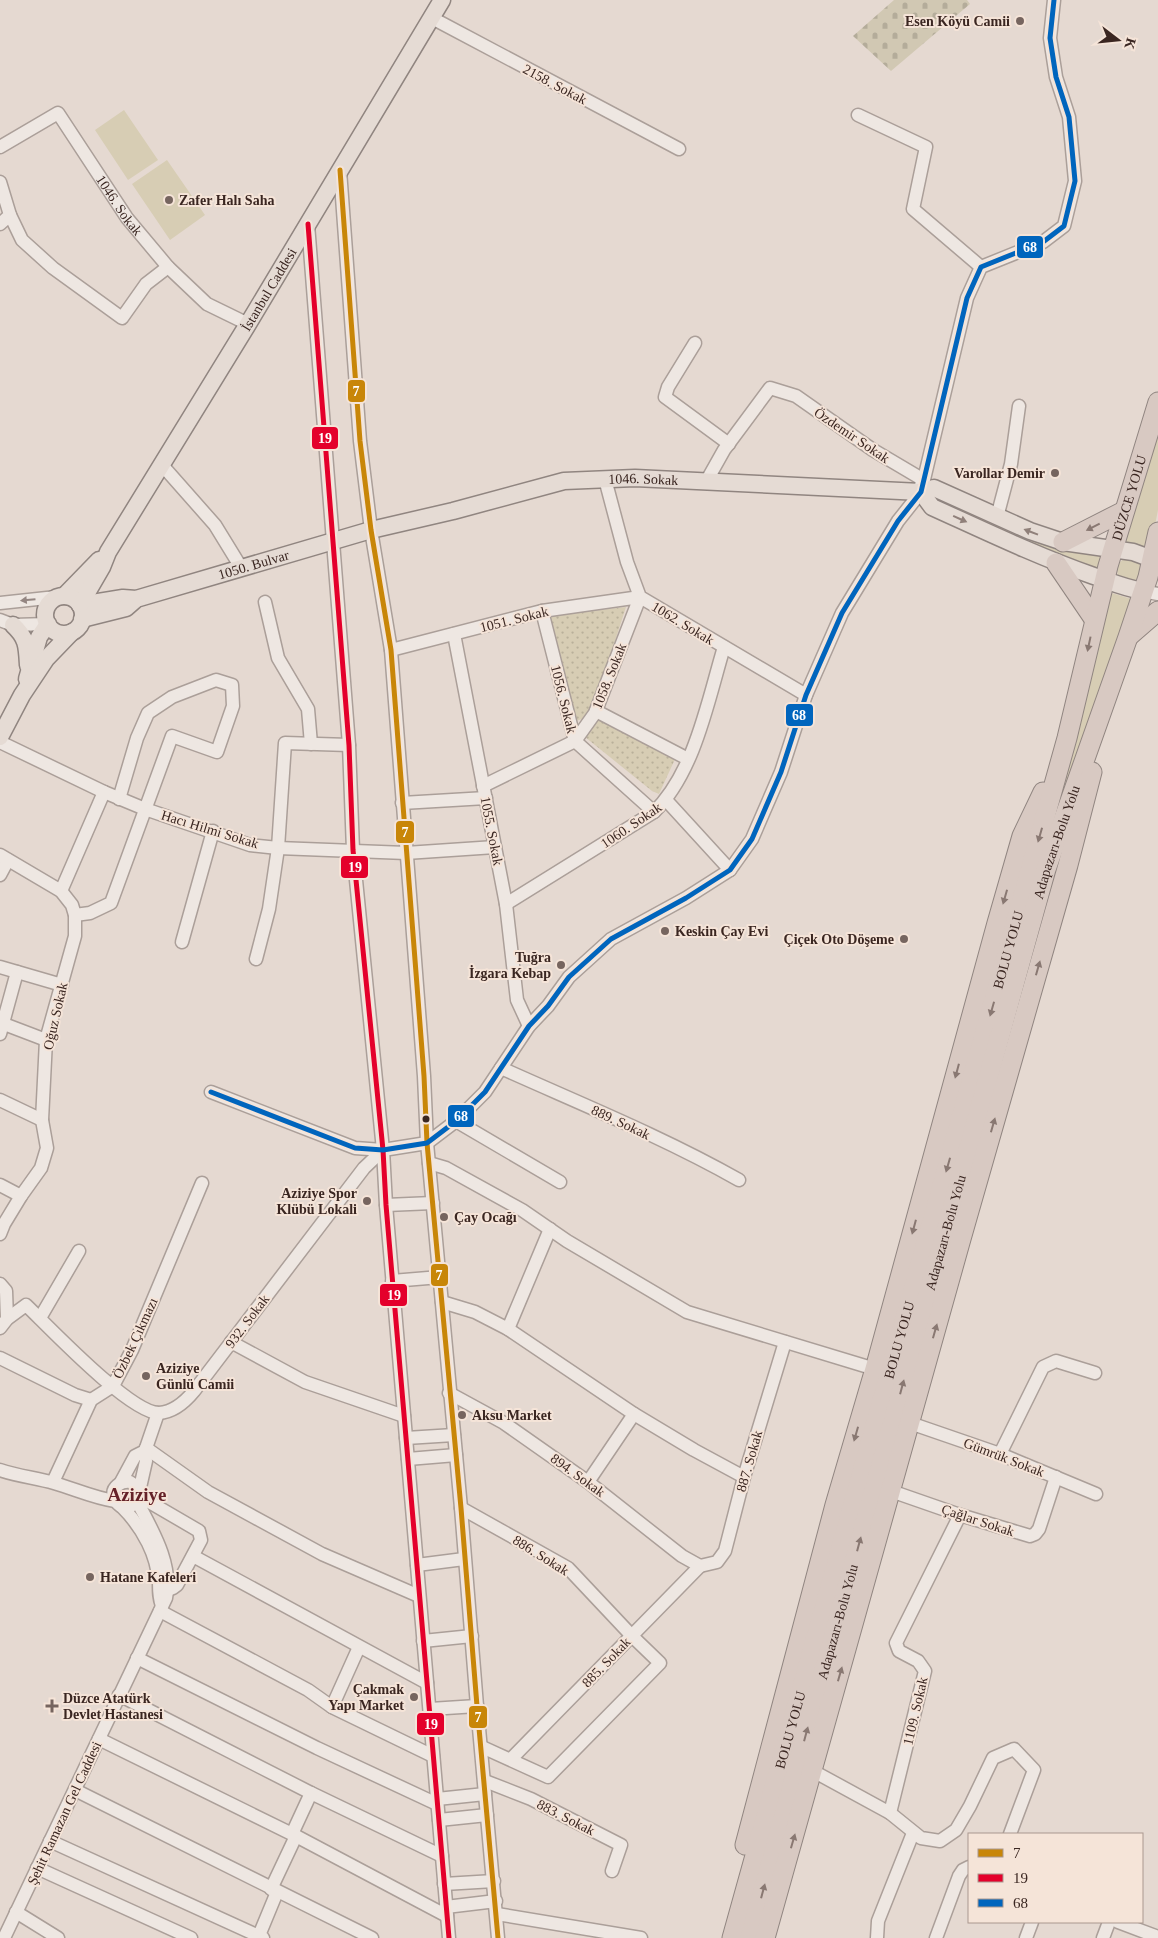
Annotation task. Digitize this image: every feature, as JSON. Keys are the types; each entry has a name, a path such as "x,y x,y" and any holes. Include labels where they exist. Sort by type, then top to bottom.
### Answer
{"highway":[{"name":"DÜZCE YOLU","path":"1108,565 1158,402"},
{"path":"1063,542 1124,511"},
{"name":"Adapazarı-Bolu Yolu","path":"750,1938 1046,869 1128,637 1150,593 1158,532"},
{"path":"1056,563 1094,619"},
{"name":"BOLU YOLU","path":"732,1938 1067,738 1108,565"},
{"path":"1128,637 1158,611"},
{"path":"765,1938 1068,865 1098,749 1109,690"},
{"path":"720,1938 836,1505 1020,845 1067,738"}],"main road":[{"name":"İstanbul Caddesi","path":"0,737 22,695 46,659 78,619 108,552 248,324 442,0"},
{"name":"1046. Sokak","path":"371,530 564,482 635,478 921,492 934,488 1030,531 1063,542 1108,565"},
{"path":"921,492 932,507 1056,563 1108,565 1133,552 1155,561"},
{"name":"1050. Bulvar","path":"78,619 123,598 136,600 371,530"},
{"name":"İstanbul Caddesi","path":"60,597 108,552"},
{"path":"1108,565 1122,588 1150,593"},
{"path":"60,597 73,598 78,619 63,634 57,632 48,624 45,612 50,601 60,597"},
{"path":"6,622 23,634 27,646 29,672"},
{"name":"İstanbul Caddesi","path":"22,695 39,637 48,624"}],"street":[{"path":"211,1092 355,1148 383,1150 427,1143 456,1121 485,1092 529,1026 548,1006 569,977 611,939 686,898 730,870 752,838 773,789 806,696 842,613 898,521 921,492 966,298 981,268 1043,242 1064,226 1075,181 1069,116 1056,77 1050,38 1054,0"},
{"name":"2158. Sokak","path":"432,18 679,149"},
{"name":"1046. Sokak","path":"0,146 58,113 127,218 168,267 207,304 248,324"},
{"path":"858,115 926,147 913,209 981,268"},
{"path":"340,170 360,441 371,530 391,650 424,1076 427,1143 449,1394 462,1508 464,1559 472,1636 476,1706 482,1747 486,1815 494,1881 498,1938"},
{"path":"0,182 10,215 22,240 53,268 122,318 146,284 168,267"},
{"path":"0,224 10,215"},
{"path":"308,224 349,745 353,850 383,1150 392,1280 449,1938"},
{"path":"695,343 668,387 665,397 728,444 706,482"},
{"name":"Özdemir Sokak","path":"728,444 770,388 796,396 873,450 922,479 921,492"},
{"path":"997,517 1011,464 1019,406"},
{"path":"162,465 215,525 242,569"},
{"name":"1062. Sokak","path":"605,479 627,562 640,597 806,696"},
{"path":"1,602 60,597"},
{"name":"1051. Sokak","path":"391,650 542,611 640,597"},
{"name":"1058. Sokak","path":"485,792 574,741 596,711 640,597"},
{"path":"265,602 278,658 308,709 311,744"},
{"name":"1056. Sokak","path":"542,611 574,741 654,812"},
{"path":"6,622 48,624"},
{"name":"1055. Sokak","path":"454,634 506,904 517,1000 529,1026"},
{"name":"1060. Sokak","path":"506,904 654,812 666,800 692,752 724,647"},
{"path":"74,915 90,913 110,903 172,736 218,752 232,706 232,685 216,680 172,697 148,714 137,738 119,798"},
{"path":"596,711 688,759"},
{"name":"Hacı Hilmi Sokak","path":"0,742 104,792 145,809 250,845 278,848 406,853 495,848"},
{"path":"256,959 269,909 278,848 285,743 349,745"},
{"path":"0,875 4,857 62,891 104,792"},
{"path":"402,803 485,792"},
{"path":"666,800 730,870"},
{"path":"182,942 213,831"},
{"name":"Oğuz Sokak","path":"0,1234 20,1196 41,1168 47,1148 42,1120 46,1040 75,936 72,906 62,891"},
{"path":"0,967 62,985"},
{"path":"17,972 2,1029 46,1040"},
{"name":"889. Sokak","path":"501,1068 661,1141 739,1180"},
{"path":"0,1100 42,1120"},
{"path":"456,1121 560,1182"},
{"name":"932. Sokak","path":"158,1413 177,1408 186,1400 364,1168 383,1150"},
{"path":"429,1163 446,1168 522,1210 567,1241 687,1312 875,1369"},
{"name":"Özbek Çıkmazı","path":"91,1400 113,1386 132,1350 202,1183"},
{"path":"0,1185 20,1196"},
{"path":"386,1205 433,1203"},
{"path":"508,1329 550,1229"},
{"path":"40,1318 79,1251"},
{"path":"392,1280 440,1277"},
{"path":"0,1470 53,1482 83,1491 94,1497 131,1506 138,1496 146,1461 145,1450 158,1413 147,1411 113,1386 26,1305 3,1288"},
{"path":"3,1288 3,1324"},
{"path":"442,1302 475,1312 508,1329 634,1414 744,1477"},
{"path":"3,1324 26,1305"},
{"path":"231,1342 305,1382 404,1416"},
{"name":"887. Sokak","path":"700,1566 717,1562 725,1551 744,1477 785,1342"},
{"path":"0,1358 75,1395 91,1400 53,1482"},
{"path":"1000,1454 1043,1367 1056,1361 1095,1373"},
{"name":"894. Sokak","path":"449,1394 504,1422 588,1482 682,1556 700,1566"},
{"path":"588,1482 634,1414"},
{"name":"Gümrük Sokak","path":"910,1423 1000,1454 1096,1494"},
{"path":"406,1438 454,1435"},
{"path":"145,1450 135,1456 113,1493 119,1504 141,1531 152,1553 158,1573 161,1608 308,1690 332,1707 433,1756"},
{"path":"145,1450 208,1492 322,1554 419,1596"},
{"path":"408,1459 456,1455"},
{"name":"Çağlar Sokak","path":"891,1491 960,1515 1032,1536 1039,1529 1056,1477"},
{"path":"83,1491 130,1482 137,1488 138,1496 168,1572 168,1590 174,1588 193,1556 201,1540 201,1534 199,1531 138,1496"},
{"name":"886. Sokak","path":"462,1508 568,1568 660,1663 548,1777 511,1759"},
{"path":"154,1534 166,1512"},
{"name":"1109. Sokak","path":"890,1813 925,1671 918,1661 899,1651 896,1643 960,1515"},
{"path":"193,1556 427,1683"},
{"path":"417,1565 464,1559"},
{"name":"885. Sokak","path":"511,1759 700,1566"},
{"name":"Şehit Ramazan Gel Caddesi","path":"4,1938 138,1658 168,1590"},
{"path":"423,1641 472,1636"},
{"path":"332,1707 359,1646"},
{"path":"138,1658 318,1748 437,1801 485,1794"},
{"path":"120,1695 311,1793 442,1856"},
{"path":"430,1709 476,1706"},
{"path":"99,1739 447,1911 496,1908 641,1938"},
{"path":"482,1747 511,1759"},
{"path":"813,1771 890,1813 921,1838 940,1842 956,1830 970,1806 992,1758 1014,1749 1034,1770 1010,1833"},
{"name":"883. Sokak","path":"485,1781 531,1799 621,1845 612,1871"},
{"path":"75,1790 372,1938"},
{"path":"50,1841 260,1937 274,1890 311,1793"},
{"path":"439,1820 486,1815"},
{"path":"877,1938 878,1921 913,1833"},
{"path":"37,1868 191,1938"},
{"path":"936,1938 960,1876 963,1870 968,1868"},
{"path":"444,1884 494,1881"},
{"path":"16,1912 58,1938"},
{"path":"1026,1938 1032,1923"},
{"path":"1103,1938 1109,1923"},
{"path":"1121,1923 1158,1937"}],"shaded area":[{"path":"124,110 158,160 128,180 95,130"},
{"name":"Zafer Halı Saha","path":"167,160 205,215 170,240 132,184"},
{"path":"1158,427 1158,510 1150,550 1121,542"},
{"path":"935,496 1103,555 1097,570 933,501"},
{"path":"1129,558 1138,561 1141,570 1138,579 1129,582 1120,579 1117,570 1120,561"},
{"path":"1105,591 1135,600 1049,833"},
{"path":"626,607 597,697 586,718 572,722 547,616"},
{"path":"602,716 676,757 659,794 652,791 585,737 586,731"}],"green space":[{"path":"894,0 967,0 970,4 891,71 853,36"}],"transit line":[{"name":"68","path":"211,1092 355,1148 383,1150 427,1143 456,1121 485,1092 529,1026 548,1006 569,977 611,939 686,898 730,870 752,839 781,772 806,695 842,613 898,521 921,492 967,298 981,267 1043,242 1064,226 1075,181 1069,117 1056,77 1050,38 1054,0"},
{"name":"7","path":"340,170 360,441 371,530 391,650 424,1076 427,1143 498,1938"},
{"name":"19","path":"308,224 349,745 353,850 383,1150 386,1205 449,1938"}],"place":[{"name":"Esen Köyü Camii","path":"1020,21"},
{"name":"Zafer Halı Saha","path":"169,200"},
{"name":"Varollar Demir","path":"1055,473"},
{"name":"Keskin Çay Evi","path":"665,931"},
{"name":"Çiçek Oto Döşeme","path":"904,939"},
{"name":"Tuğra İzgara Kebap","path":"561,965"},
{"name":"Aziziye Spor Klübü Lokali","path":"367,1201"},
{"name":"Çay Ocağı","path":"444,1217"},
{"name":"Aziziye Günlü Camii","path":"146,1376"},
{"name":"Aksu Market","path":"462,1415"},
{"name":"Hatane Kafeleri","path":"90,1577"},
{"name":"Çakmak Yapı Market","path":"414,1697"},
{"name":"Düzce Atatürk Devlet Hastanesi","path":"52,1706"}],"district":[{"name":"Aziziye","path":"137,1494"}]}
